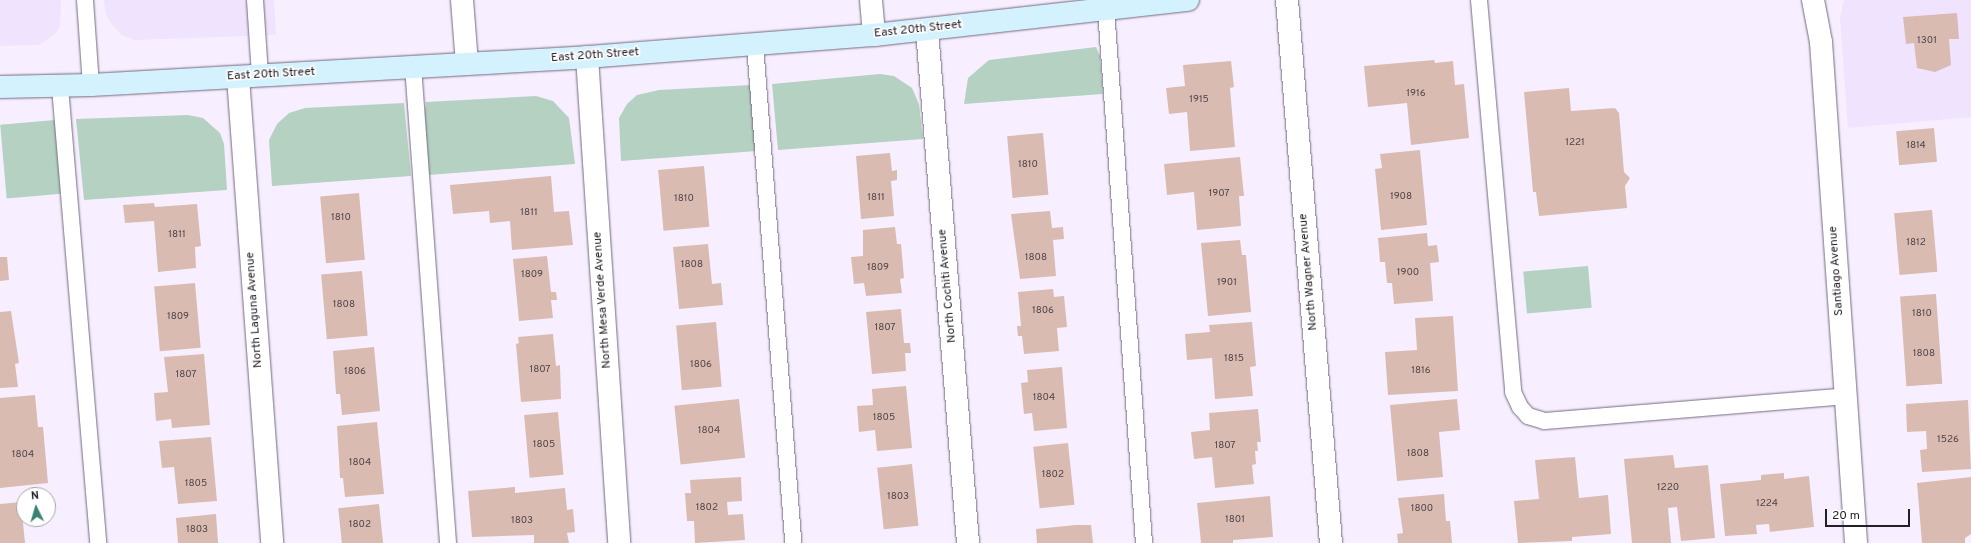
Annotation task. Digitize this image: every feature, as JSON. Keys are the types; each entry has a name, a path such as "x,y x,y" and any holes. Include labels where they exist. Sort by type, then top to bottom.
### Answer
{"main road":[{"name":"East 20th Street","path":"0,87 60,87 260,76 586,57 755,45 927,30 1096,7 1188,0"}],"street":[{"path":"462,0 467,63"},
{"path":"871,0 874,35"},
{"name":"North Wagner Avenue","path":"1287,0 1331,543"},
{"name":"Santiago Avenue","path":"1813,0 1821,42 1856,543"},
{"name":"North Cochiti Avenue","path":"927,30 968,543"},
{"name":"North Mesa Verde Avenue","path":"586,57 620,543"},
{"name":"North Laguna Avenue","path":"238,77 272,543"}],"lane":[{"path":"86,0 91,85"},
{"path":"255,0 260,76"},
{"path":"1479,0 1513,392 1520,407 1528,416 1544,421 1845,396"},
{"path":"1096,7 1144,543"},
{"path":"755,45 793,543"},
{"path":"413,66 448,543"},
{"path":"60,87 98,543"}],"shaded area":[{"path":"0,0 61,0 60,26 55,34 39,45 0,46"},
{"path":"104,0 274,0 276,35 134,40 122,35 113,26 106,15"},
{"path":"1844,0 1971,0 1971,117 1848,128 1840,18"}],"green space":[{"path":"1096,47 1100,56 1103,94 964,104 968,78 989,60"},
{"path":"880,74 894,76 912,88 919,104 923,139 778,150 772,84"},
{"path":"751,85 757,151 621,161 619,118 627,104 637,95 659,90"},
{"path":"536,96 553,101 569,118 575,164 428,175 424,119 426,102"},
{"path":"404,103 411,176 272,186 269,140 277,124 289,113 305,108"},
{"path":"188,115 203,118 220,133 224,144 227,190 84,200 76,119"},
{"path":"55,120 61,194 7,199 0,125"},
{"path":"1588,266 1592,308 1527,314 1523,272"}],"building":[{"path":"1957,13 1959,39 1949,39 1951,65 1935,72 1917,68 1914,43 1906,44 1903,17"},
{"path":"1434,60 1435,63 1453,61 1455,85 1464,84 1469,138 1411,145 1407,103 1368,107 1364,66"},
{"path":"1231,61 1234,87 1230,88 1235,147 1190,151 1187,112 1169,114 1166,88 1185,86 1183,65"},
{"path":"1569,88 1571,111 1615,108 1619,113 1624,172 1630,178 1625,186 1627,208 1539,216 1536,192 1533,192 1524,92"},
{"path":"1934,128 1937,162 1899,165 1896,131"},
{"path":"1043,133 1048,195 1013,198 1007,136"},
{"path":"1420,150 1427,225 1381,230 1375,169 1382,168 1380,154"},
{"path":"890,153 892,171 897,170 897,180 891,181 894,216 861,219 856,156"},
{"path":"1240,157 1244,196 1239,196 1241,226 1197,230 1194,192 1167,195 1164,164"},
{"path":"704,166 709,227 663,231 658,170"},
{"path":"551,176 554,212 569,211 573,245 512,250 510,221 490,223 489,211 453,214 450,185"},
{"path":"359,193 365,260 326,263 320,196"},
{"path":"154,203 155,207 197,204 201,246 195,247 196,268 158,272 154,221 125,223 123,205"},
{"path":"1932,210 1937,272 1900,275 1894,213"},
{"path":"1050,211 1052,228 1063,227 1064,239 1053,240 1056,276 1020,279 1011,214"},
{"path":"895,227 897,244 901,244 904,278 900,279 902,293 866,296 864,283 854,284 851,257 863,256 863,230"},
{"path":"1427,233 1428,246 1437,245 1439,262 1430,263 1433,301 1394,304 1392,283 1387,283 1385,262 1380,262 1378,238"},
{"path":"1240,240 1242,255 1246,255 1251,312 1208,316 1201,243"},
{"path":"708,244 712,284 721,283 723,305 679,309 673,247"},
{"path":"547,256 551,292 556,292 557,300 551,300 553,318 519,321 513,259"},
{"path":"0,257 7,257 9,280 0,281"},
{"path":"362,271 368,336 327,339 321,275"},
{"path":"195,283 201,348 160,351 154,287"},
{"path":"1053,289 1054,297 1064,296 1067,327 1057,328 1059,351 1024,354 1022,336 1018,336 1017,326 1021,326 1018,292"},
{"path":"1936,294 1942,384 1906,386 1900,297"},
{"path":"901,309 904,343 910,343 911,353 905,353 906,371 872,374 866,312"},
{"path":"11,311 19,363 15,364 18,387 0,388 0,312"},
{"path":"1453,316 1458,391 1388,395 1385,352 1417,350 1415,318"},
{"path":"716,322 722,387 682,390 676,325"},
{"path":"1252,322 1256,366 1250,367 1253,396 1215,399 1212,358 1187,360 1185,334 1210,332 1209,325"},
{"path":"553,334 556,366 560,365 561,399 521,402 516,344 519,343 518,337"},
{"path":"374,347 380,411 342,415 340,394 336,394 333,351"},
{"path":"204,354 210,425 172,428 171,419 156,421 154,393 168,392 164,357"},
{"path":"1062,367 1067,428 1034,431 1032,413 1024,414 1021,383 1028,382 1027,370"},
{"path":"906,386 912,448 877,451 875,430 859,432 857,406 873,405 872,389"},
{"path":"35,395 38,427 43,427 48,483 0,488 0,398"},
{"path":"739,399 745,458 681,464 674,406"},
{"path":"1457,399 1460,430 1439,432 1443,477 1397,481 1390,405"},
{"path":"1968,400 1971,469 1922,472 1920,450 1927,449 1926,431 1907,432 1906,404"},
{"path":"1258,409 1261,442 1257,442 1258,451 1255,451 1256,464 1252,465 1254,484 1215,488 1212,457 1194,459 1191,432 1210,430 1209,413"},
{"path":"558,412 563,475 530,478 524,415"},
{"path":"377,422 384,494 345,497 343,478 340,478 337,426"},
{"path":"211,437 217,501 178,504 174,467 162,468 159,441"},
{"path":"1068,443 1074,505 1040,508 1033,447"},
{"path":"1673,455 1675,468 1708,465 1715,538 1681,541 1677,507 1668,508 1671,543 1632,543 1624,459"},
{"path":"1575,457 1579,498 1608,495 1611,534 1572,537 1572,541 1518,543 1514,501 1539,499 1535,460"},
{"path":"912,464 918,526 884,529 877,468"},
{"path":"1784,473 1784,479 1809,476 1814,527 1770,532 1769,524 1756,525 1757,534 1725,536 1720,484 1761,480 1761,475"},
{"path":"741,477 742,501 727,502 728,515 743,514 745,540 695,543 694,521 687,521 685,493 691,493 690,480"},
{"path":"1971,477 1971,534 1965,538 1965,543 1922,543 1917,483"},
{"path":"515,487 515,493 565,488 567,510 573,509 575,532 567,533 569,543 534,543 534,535 472,537 468,491"},
{"path":"1444,494 1446,521 1450,521 1452,543 1398,543 1397,534 1403,533 1398,498"},
{"path":"1270,496 1273,537 1233,540 1233,543 1201,543 1197,503"},
{"path":"16,502 16,527 23,527 25,543 0,543 0,504"},
{"path":"379,504 383,543 342,543 338,508"},
{"path":"216,514 218,543 178,543 176,518"},
{"path":"1091,525 1093,543 1037,543 1036,529"}]}
